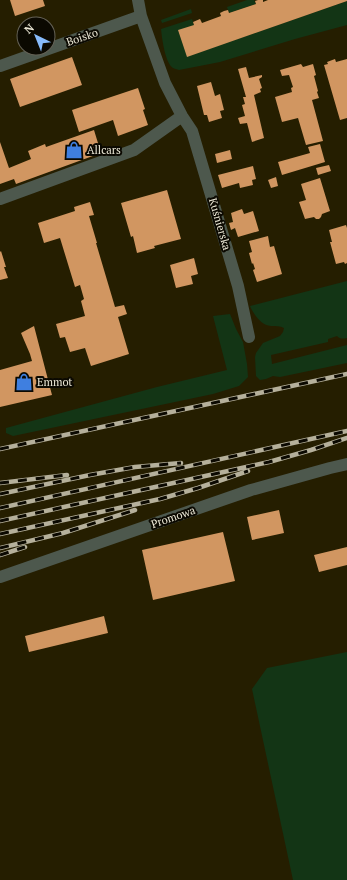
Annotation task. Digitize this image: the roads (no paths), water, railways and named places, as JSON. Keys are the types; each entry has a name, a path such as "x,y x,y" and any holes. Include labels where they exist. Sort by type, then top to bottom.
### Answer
{"street":[{"name":"Kuśnierska","path":"138,0 141,16 165,83 182,116 192,131 205,170 238,286 249,337"},
{"name":"Boisko","path":"0,66 141,16"},
{"path":"0,199 134,150 182,116"},
{"name":"Promowa","path":"0,576 251,490 347,464"}],"railway":[{"path":"0,449 347,374"},
{"path":"0,508 347,431"},
{"path":"0,521 269,462 347,438"},
{"path":"0,494 135,467 181,463"},
{"path":"0,534 160,499 248,471"},
{"path":"0,483 67,475"},
{"path":"0,548 63,533 135,510"},
{"path":"0,555 25,547"}],"place":[{"name":"Allcars","path":"74,150"},
{"name":"Emmot","path":"24,382"}]}
